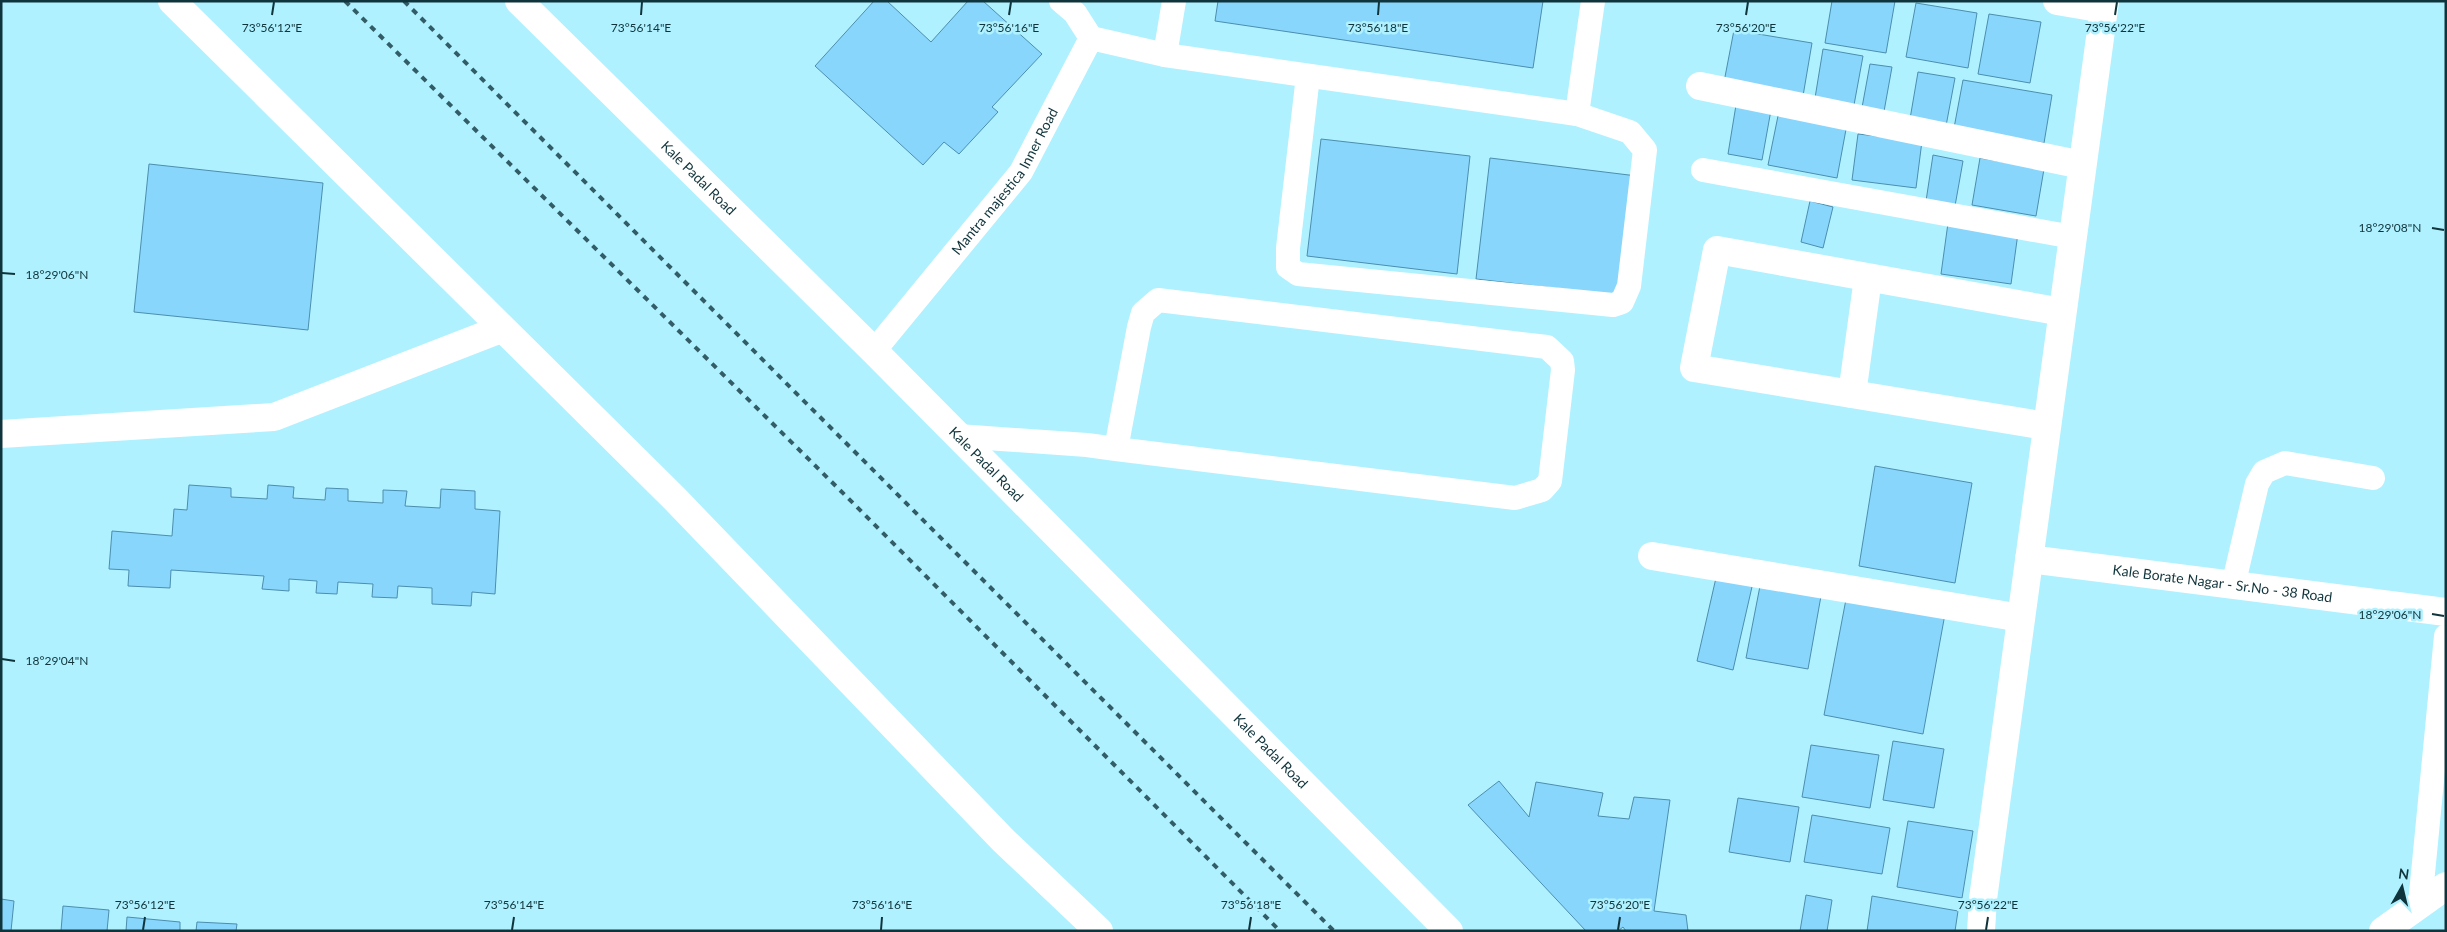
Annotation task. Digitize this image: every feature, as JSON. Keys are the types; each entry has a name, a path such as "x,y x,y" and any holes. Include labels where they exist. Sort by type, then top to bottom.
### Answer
{"street":[{"path":"172,1 501,329 675,499 1003,840 1099,931"},
{"name":"Kale Padal Road","path":"519,1 874,351 1449,931"},
{"path":"1981,931 1983,899 2104,5 2057,1"},
{"path":"1700,86 2082,165"},
{"path":"2046,426 1694,368 1717,250 2062,312"},
{"path":"1852,394 1868,278"},
{"path":"1,434 274,417 501,329"},
{"path":"1652,556 2021,618"},
{"name":"Kale Borate Nagar - Sr.No - 38 Road","path":"2029,559 2446,612"},
{"path":"2383,931 2446,886"}],"lane":[{"path":"1061,1 1075,13 1091,38 1166,55 1576,114 1630,132 1645,150 1629,286 1622,302 1613,305 1298,274 1288,267 1288,248 1308,76"},
{"path":"1166,55 1174,1"},
{"path":"1576,114 1593,1"},
{"name":"Mantra majestica Inner Road","path":"874,351 1021,172 1091,38"},
{"path":"1703,170 2073,237"},
{"path":"958,436 1087,445 1116,449 1514,498 1542,490 1550,481 1563,370 1562,361 1547,346 1158,300 1143,313 1139,327 1116,449"},
{"path":"2233,586 2257,484 2264,472 2285,463 2373,478"},
{"path":"2420,904 2446,636"}],"building":[{"path":"874,1 887,1 931,42 968,1 983,1 1042,54 992,107 998,112 959,154 944,142 923,165 815,66"},
{"path":"1218,1 1543,1 1533,68 1215,21"},
{"path":"1832,1 1895,1 1886,53 1825,43"},
{"path":"1916,3 1977,13 1968,68 1906,57"},
{"path":"1989,14 2041,22 2030,83 1978,74"},
{"path":"1734,30 1812,43 1803,96 1724,82"},
{"path":"1823,49 1863,56 1854,105 1815,98"},
{"path":"1870,64 1892,67 1883,117 1861,113"},
{"path":"1918,72 1955,78 1946,126 1910,119"},
{"path":"1963,80 2052,95 2044,143 1954,128"},
{"path":"1736,105 1771,110 1762,160 1728,154"},
{"path":"1779,111 1847,124 1837,178 1768,165"},
{"path":"1858,134 1922,141 1916,188 1852,180"},
{"path":"1321,139 1470,156 1457,274 1307,256"},
{"path":"1933,155 1963,161 1955,206 1926,201"},
{"path":"1490,158 1637,176 1623,296 1476,279"},
{"path":"1980,158 2044,169 2036,216 1972,205"},
{"path":"149,164 323,183 308,330 134,312"},
{"path":"1810,201 1833,207 1823,248 1801,242"},
{"path":"1948,223 2018,233 2011,284 1941,274"},
{"path":"1875,466 1972,483 1955,583 1859,566"},
{"path":"189,485 231,488 231,497 267,499 268,485 294,487 293,498 325,500 326,488 348,489 348,501 383,503 383,490 407,491 405,506 440,508 441,489 475,491 475,509 500,511 495,594 472,592 471,606 432,604 432,588 398,586 397,598 372,597 373,584 338,582 337,594 316,593 317,581 289,579 289,591 262,589 264,576 171,570 170,588 128,586 129,570 109,569 112,531 172,536 174,509 187,510"},
{"path":"1718,569 1754,578 1733,670 1697,661"},
{"path":"1760,586 1821,596 1808,669 1746,658"},
{"path":"1847,594 1945,614 1923,734 1824,715"},
{"path":"1893,741 1944,749 1934,808 1883,800"},
{"path":"1811,745 1879,755 1870,808 1802,797"},
{"path":"1499,781 1529,817 1536,782 1603,793 1598,816 1629,819 1634,797 1670,800 1654,911 1686,915 1688,931 1626,931 1623,927 1618,931 1586,931 1468,805"},
{"path":"1738,798 1799,807 1790,862 1729,852"},
{"path":"1812,815 1890,828 1882,874 1804,862"},
{"path":"1908,821 1973,831 1962,898 1897,887"},
{"path":"1806,895 1832,900 1827,931 1800,931"},
{"path":"1872,896 1958,911 1955,931 1867,931"},
{"path":"1,899 14,901 11,931 1,931"},
{"path":"63,906 109,910 107,931 61,931"},
{"path":"127,917 180,922 180,931 126,931"},
{"path":"197,922 237,924 236,931 196,931"}],"railway":[{"path":"345,1 853,503 1280,931"},
{"path":"404,1 1334,931"}]}
